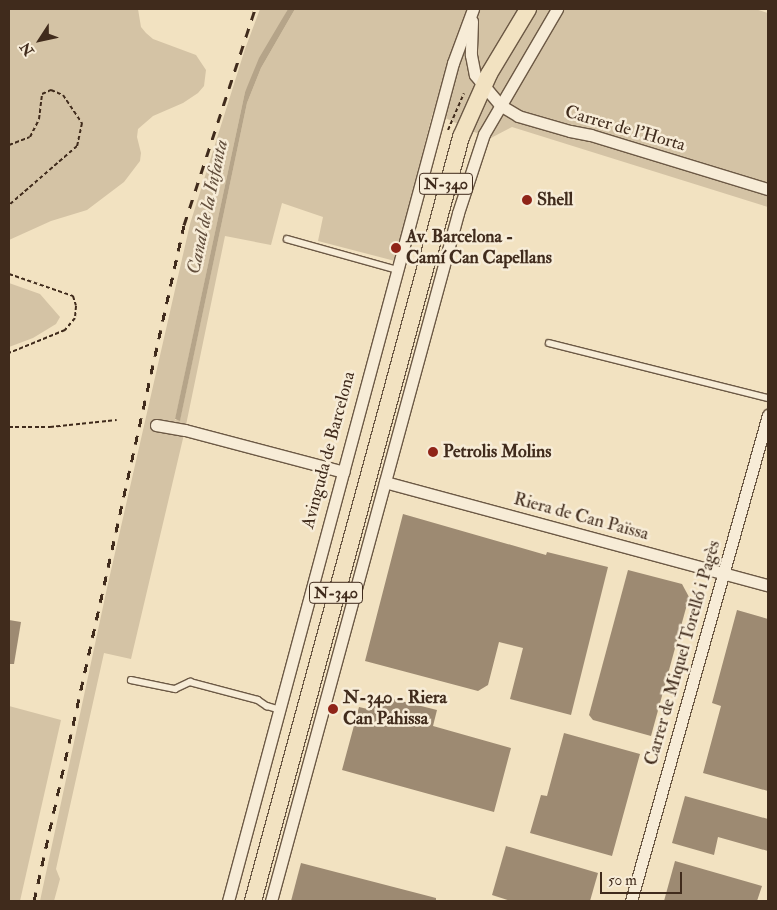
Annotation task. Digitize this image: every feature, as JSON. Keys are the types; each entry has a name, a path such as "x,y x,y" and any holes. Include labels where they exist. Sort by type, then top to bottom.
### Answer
{"main road":[{"name":"N-340","path":"253,901 461,136 483,86 528,9"}],"street":[{"path":"271,901 458,212 484,134 557,9"},
{"name":"Avinguda de Barcelona","path":"473,10 471,55 475,75 483,86"},
{"name":"Avinguda de Barcelona","path":"228,901 453,63 473,10"},
{"name":"Carrer de l'Horta","path":"483,86 500,105 518,116 570,132 591,135 768,189"},
{"path":"419,286 458,212"},
{"name":"Carrer de Miquel Torelló i Pagès","path":"631,901 768,415"},
{"path":"156,425 185,430 344,472"},
{"name":"Riera de Can Païssa","path":"384,482 768,585"}],"lane":[{"path":"286,239 398,270"},
{"path":"549,343 768,398"},
{"path":"131,680 175,689 190,682 258,700 267,706 280,710"}],"path":[{"path":"9,145 30,136 39,118 42,94 51,90 63,95 82,123 77,146 9,204"},
{"path":"9,274 73,296 76,306 75,318 66,330 9,353"},
{"path":"9,427 50,427 117,420"}],"shaded area":[{"path":"9,9 138,9 141,27 146,33 153,39 196,55 206,70 204,86 198,93 183,103 153,116 138,129 140,161 124,182 87,210 51,221 9,240"},
{"path":"260,9 288,9 245,92 175,420 180,420 247,103 261,68 295,9 755,9 768,13 768,207 512,127 489,139 433,112 395,261 318,241 323,217 282,203 271,245 225,236 185,430 131,659 104,653 56,869 60,879 54,901 40,901 107,588 190,224 245,49"},
{"path":"288,9 295,9 261,68 247,103 180,421 175,419 245,92 259,58"},
{"path":"9,283 40,294 60,317 56,324 33,338 9,347"},
{"path":"9,706 61,720 20,901 9,901"}],"building":[{"path":"403,514 546,555 547,552 608,567 571,715 510,699 523,648 499,642 488,685 478,691 365,661"},
{"path":"628,570 682,584 689,597 651,736 593,720 589,715"},
{"path":"737,610 768,619 768,791 703,773 721,706 712,703"},
{"path":"9,620 21,622 14,664 9,664"},
{"path":"381,696 437,710 433,726 511,748 494,812 342,770 359,707 372,710 374,699"},
{"path":"564,733 640,754 612,856 530,833 541,795 547,796"},
{"path":"685,796 768,819 768,851 718,837 714,855 672,843"},
{"path":"506,846 598,873 590,901 511,901 492,895"},
{"path":"675,861 762,886 757,901 664,901"},
{"path":"301,863 436,898 436,901 291,901"}],"railway":[{"path":"34,901 184,225 255,9"}],"place":[{"name":"Shell","path":"527,200"},
{"name":"Av. Barcelona - Camí Can Capellans","path":"396,248"},
{"name":"Petrolis Molins","path":"433,452"},
{"name":"N-340 - Riera Can Pahissa","path":"333,709"}],"water label":[{"name":"Canal de la Infanta","path":"208,207"}]}
